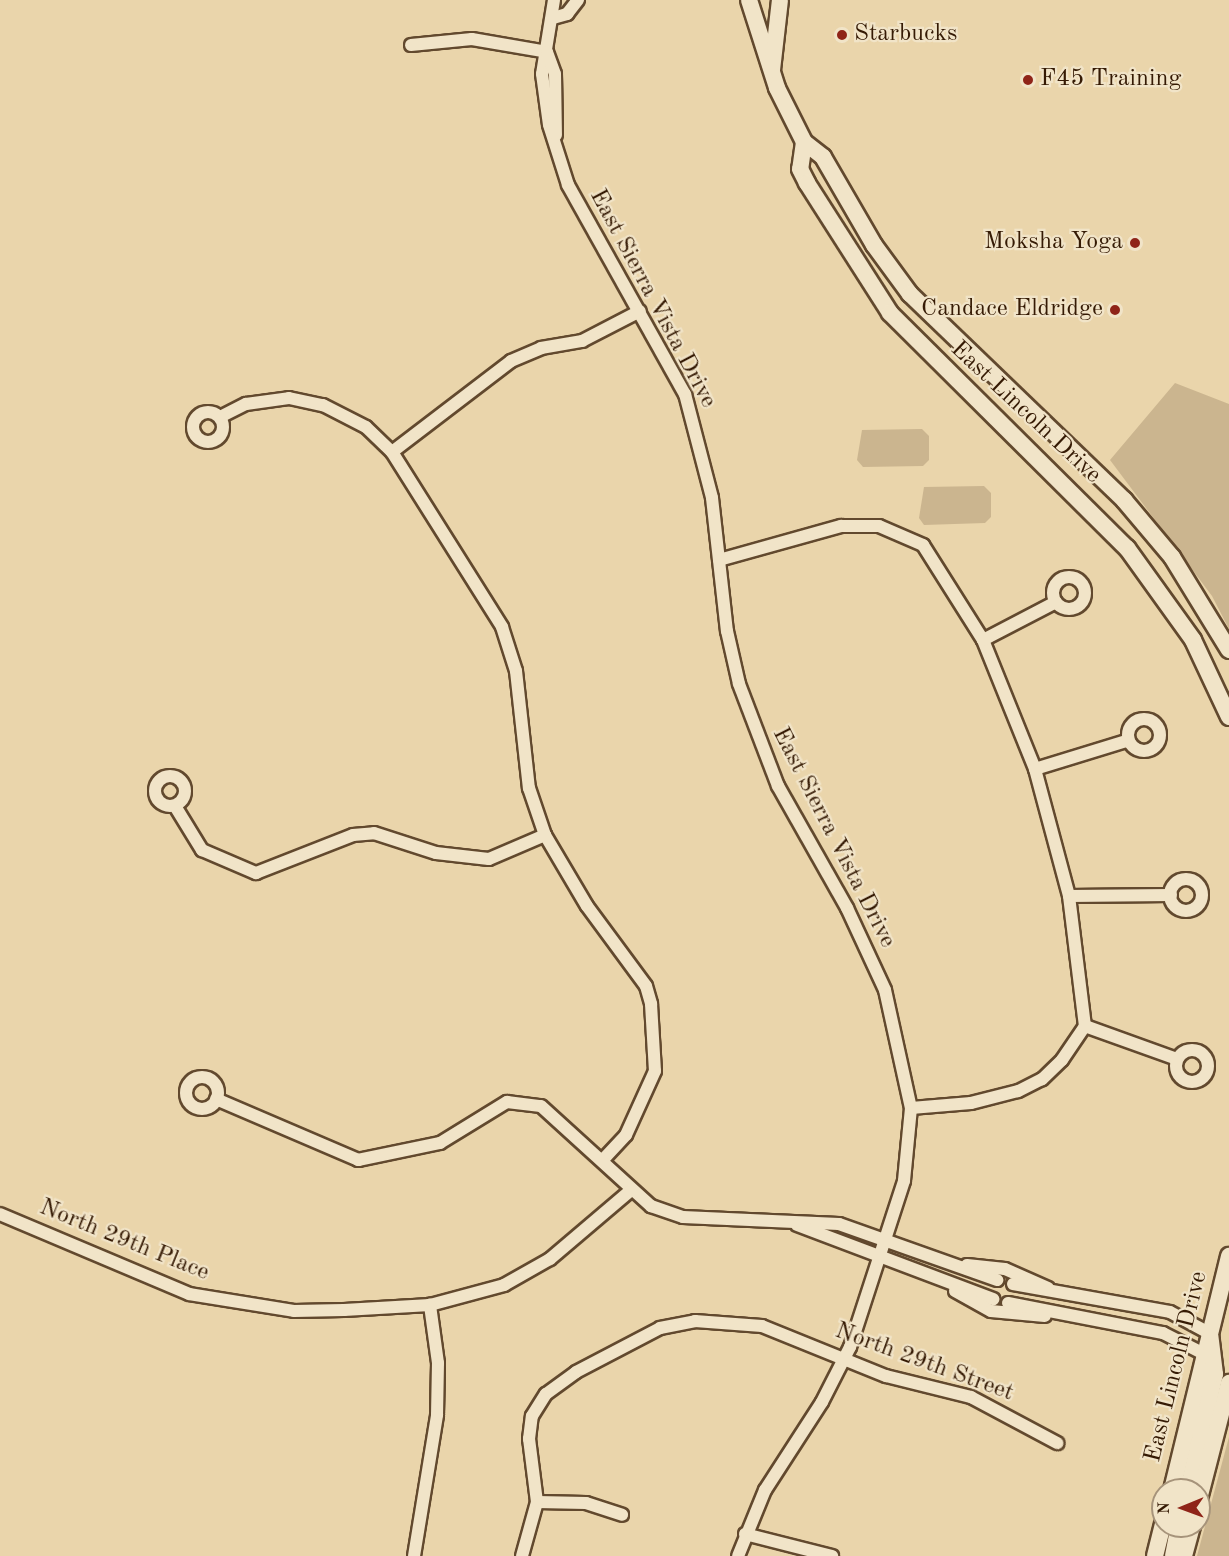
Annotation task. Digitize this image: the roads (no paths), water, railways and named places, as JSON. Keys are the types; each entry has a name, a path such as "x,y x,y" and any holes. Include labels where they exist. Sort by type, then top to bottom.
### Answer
{"main road":[{"name":"East Lincoln Drive","path":"749,0 772,74 804,142 824,157 874,245 910,294 1124,500 1173,557 1229,650"},
{"path":"772,74 780,0"},
{"name":"East Lincoln Drive","path":"804,142 800,169 807,183 890,313 1127,548 1193,640 1229,717"},
{"name":"East Lincoln Drive","path":"1175,1478 1229,1256"},
{"path":"1191,1478 1215,1374 1209,1333"},
{"path":"1204,1478 1229,1383"},
{"path":"1155,1556 1160,1538"},
{"path":"1173,1556 1177,1538"},
{"path":"1184,1556 1189,1538"}],"street":[{"name":"East Sierra Vista Drive","path":"554,0 547,52 555,74 556,135 568,185 607,263 640,310 685,394 702,443 727,631 752,723 778,786 848,908 885,990 911,1108 904,1181 887,1238 844,1361 765,1490 745,1534 738,1556"},
{"path":"553,18 567,14 578,0"},
{"path":"411,45 472,39 547,52"},
{"path":"392,452 511,361 541,348 582,341 640,310"},
{"path":"220,417 266,400 322,405 366,427 392,452 502,627 516,671 529,788 544,835 587,906 646,986 651,1004 655,1071 626,1135 604,1159"},
{"path":"719,560 841,526 893,530 924,545 940,563 983,640 1035,769 1069,896 1084,1026 1062,1060 1042,1079 1018,1091 971,1103 911,1108"},
{"path":"983,640 1056,602"},
{"path":"1035,769 1129,740"},
{"path":"175,807 202,850 256,873 353,835 374,833 436,853 489,859 544,835"},
{"path":"1069,896 1171,895"},
{"path":"1084,1026 1177,1059"},
{"path":"216,1099 358,1160 440,1143 507,1102 541,1106 604,1159 630,1191 683,1216 797,1225 821,1221 887,1238 998,1280"},
{"name":"North 29th Place","path":"0,1214 189,1294 294,1311 430,1305 504,1285 550,1259 630,1191"},
{"path":"797,1225 881,1256 947,1284 993,1299"},
{"path":"955,1264 1005,1269 1054,1292"},
{"path":"947,1284 992,1311 1027,1318 1050,1316"},
{"path":"1013,1284 1170,1312 1209,1333"},
{"path":"1008,1303 1050,1316 1163,1333 1204,1354"},
{"path":"414,1556 437,1415 438,1363 430,1305"},
{"name":"North 29th Street","path":"537,1502 529,1438 532,1416 546,1394 576,1371 660,1328 695,1321 762,1326 844,1361 971,1397 1057,1443"},
{"path":"522,1556 537,1502 586,1503 621,1515"},
{"path":"745,1534 832,1556"}],"place":[{"name":"Starbucks","path":"842,35"},
{"name":"F45 Training","path":"1028,80"},
{"name":"Moksha Yoga","path":"1135,243"},
{"name":"Candace Eldridge","path":"1115,310"}]}
